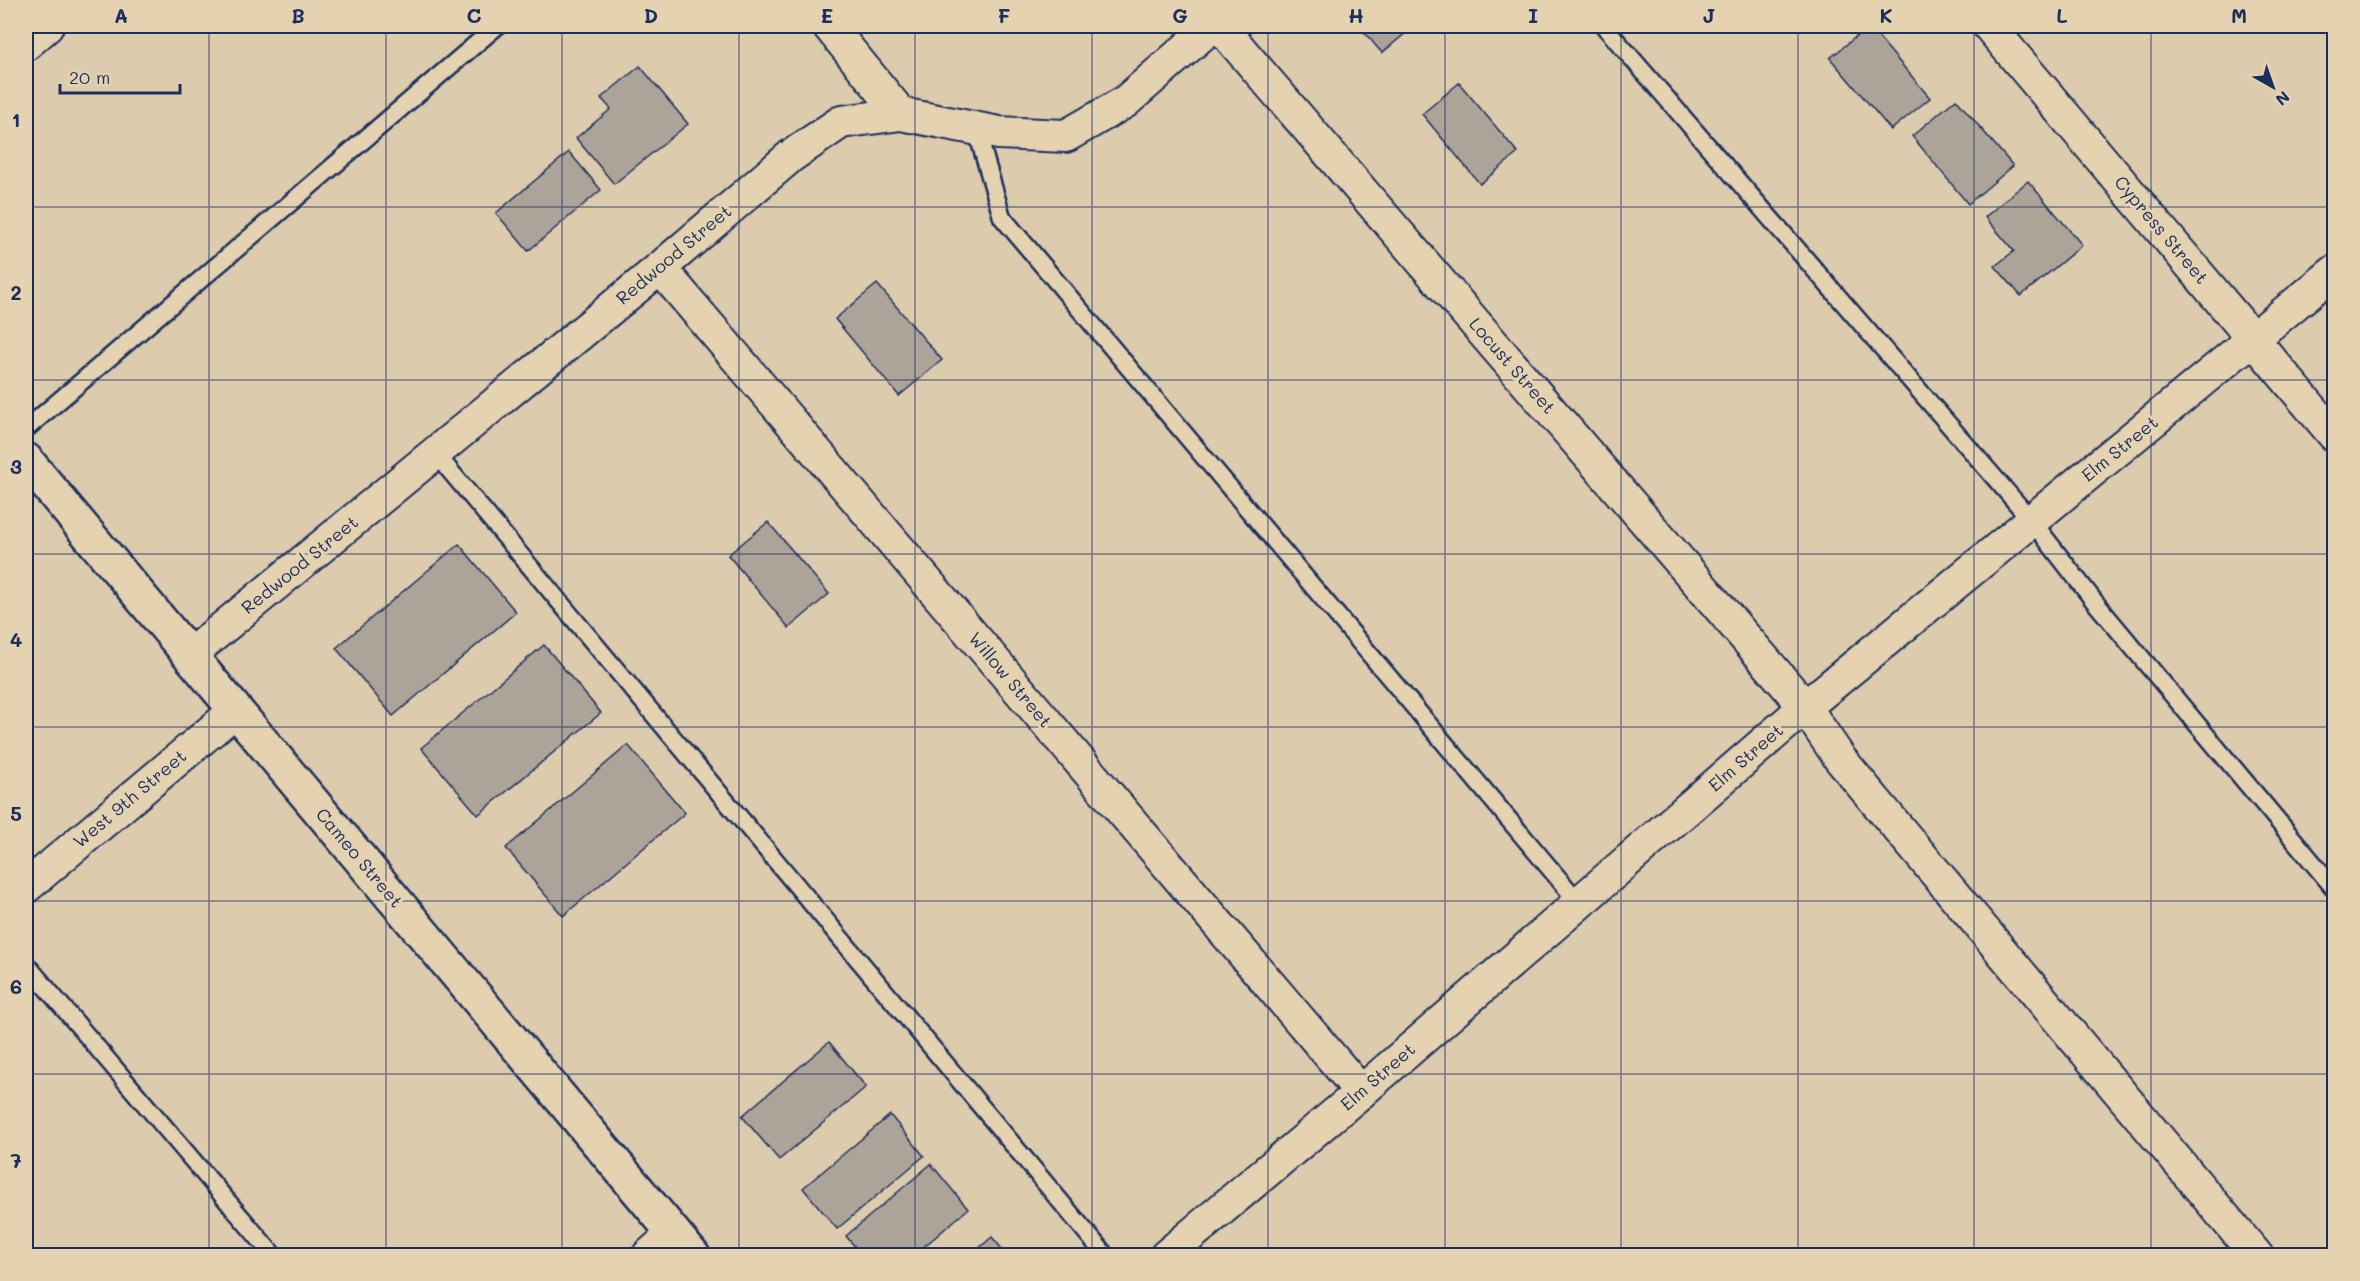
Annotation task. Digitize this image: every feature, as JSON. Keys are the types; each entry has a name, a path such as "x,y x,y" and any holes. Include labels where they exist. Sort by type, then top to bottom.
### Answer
{"street":[{"path":"26,44 47,26"},
{"path":"829,26 901,114"},
{"name":"Redwood Street","path":"191,654 436,454 791,156 841,122 901,114 999,133 1066,136 1125,102 1212,26"},
{"name":"Locust Street","path":"1220,26 1805,707 1848,769 2257,1256"},
{"name":"Cypress Street","path":"1989,26 2334,435"},
{"name":"Willow Street","path":"660,268 1361,1092"},
{"name":"Elm Street","path":"1166,1256 1361,1092 1805,707 2334,272"},
{"name":"Cameo Street","path":"26,459 684,1244"},
{"name":"West 9th Street","path":"26,887 235,711"},
{"path":"648,1256 684,1244"}],"lane":[{"path":"26,429 497,26"},
{"path":"1604,26 2032,521 2094,601 2334,888"},
{"path":"976,128 1002,217 1579,903"},
{"path":"436,454 1106,1256"},
{"path":"26,964 274,1256"}],"building":[{"path":"1359,26 1414,26 1382,53"},
{"path":"1869,26 1930,98 1891,130 1830,58"},
{"path":"640,66 688,124 614,184 576,138 611,109 601,98"},
{"path":"1459,83 1518,153 1480,184 1422,114"},
{"path":"1956,99 2013,166 1968,204 1912,136"},
{"path":"569,152 601,190 528,251 496,213"},
{"path":"2028,181 2082,245 2021,296 1995,266 2014,251 1985,217"},
{"path":"877,284 942,360 899,396 835,319"},
{"path":"768,522 829,594 789,628 728,555"},
{"path":"459,544 516,612 393,716 336,648"},
{"path":"544,645 601,713 478,815 421,748"},
{"path":"628,745 685,813 563,916 506,848"},
{"path":"829,1042 866,1087 779,1160 742,1116"},
{"path":"890,1115 924,1156 837,1229 803,1188"},
{"path":"931,1164 968,1209 913,1256 863,1256 846,1236"},
{"path":"992,1237 1008,1256 970,1256"}]}
